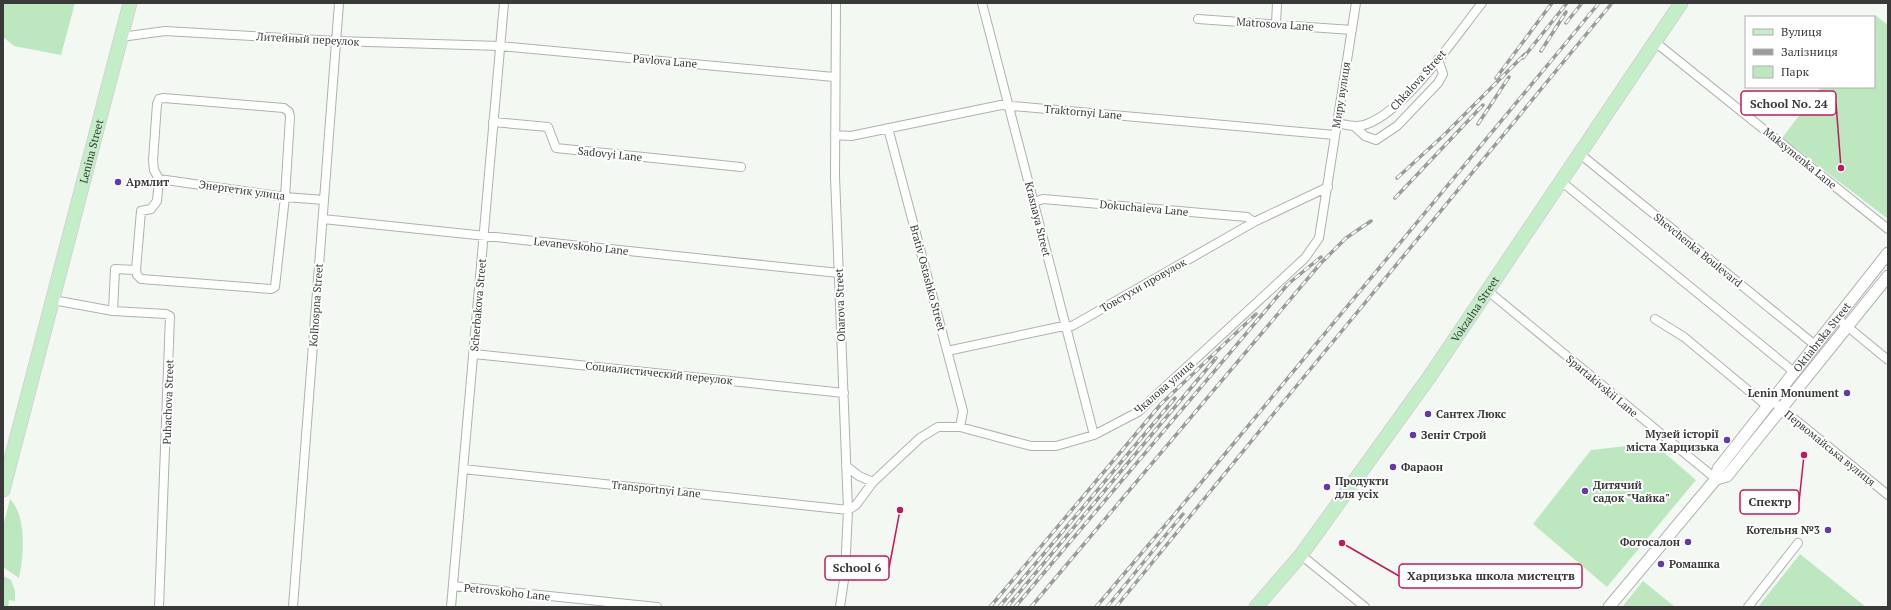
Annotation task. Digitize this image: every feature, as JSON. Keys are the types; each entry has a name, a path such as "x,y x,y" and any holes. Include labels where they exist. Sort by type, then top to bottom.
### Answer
{"main road":[{"name":"Lenina Street","path":"3,490 130,3"},
{"name":"Vokzalna Street","path":"1256,607 1300,555 1430,376 1562,182 1681,3"},
{"name":"Oktiabrska Street","path":"1609,607 1716,479 1718,469 1888,253"},
{"name":"Oktiabrska Street","path":"1716,479 1727,476 1888,276"}],"street":[{"name":"Kolhospna Street","path":"293,607 339,3"},
{"name":"Scherbakova Street","path":"451,607 484,235 498,46 504,3"},
{"name":"Oharova Street","path":"836,3 834,135 848,510 845,573 840,607"},
{"name":"Krasnaya Street","path":"982,3 1094,435"},
{"path":"1276,24 1277,3"},
{"name":"Миру вулиця","path":"1328,187 1334,135 1356,3"},
{"name":"Chkalova Street","path":"1336,124 1354,126 1366,125 1389,113 1438,59 1482,3"},
{"name":"Matrosova Lane","path":"1198,19 1352,30"},
{"name":"Литейный переулок","path":"121,38 164,31 336,41 498,46"},
{"name":"Maksymenka Lane","path":"1655,42 1888,229"},
{"name":"Pavlova Lane","path":"498,46 834,77"},
{"path":"1354,126 1365,136 1376,140 1397,126 1438,83 1443,74 1438,59"},
{"path":"164,98 284,108 289,112 290,117 285,197 275,287 271,289 141,279 137,275 136,270 141,211 151,209 157,201 159,179 154,170 153,160 157,104 159,99 164,98"},
{"name":"Traktornyi Lane","path":"834,135 851,136 1001,105 1009,105 1334,135"},
{"name":"Sadovyi Lane","path":"493,122 548,127 556,148 741,167"},
{"name":"Brativ Ostashko Street","path":"888,128 963,411 960,427"},
{"name":"Shevchenka Boulevard","path":"1580,154 1815,345"},
{"name":"Энергетик улица","path":"159,179 285,197 324,200"},
{"path":"1562,182 1794,372"},
{"name":"Товстухи провулок","path":"947,352 1066,326 1072,326 1254,222 1328,187"},
{"name":"Чкалова улица","path":"848,510 856,506 872,482 920,438 938,427 960,427 1031,446 1056,446 1094,435 1138,412 1305,258 1319,238 1328,187"},
{"name":"Dokuchaieva Lane","path":"1034,202 1043,199 1247,217 1254,222"},
{"name":"Levanevskoho Lane","path":"323,219 838,273"},
{"path":"113,311 115,269 136,270"},
{"name":"Spartakivskii Lane","path":"1488,291 1716,479"},
{"name":"Puhachova Street","path":"53,300 113,311 166,314 170,316 159,607"},
{"path":"1837,318 1888,360"},
{"name":"Первомайська вулиця","path":"1656,320 1684,337 1769,403 1781,408 1888,495"},
{"name":"Социалистический переулок","path":"474,354 844,393"},
{"path":"846,466 859,476 872,482"},
{"name":"Transportnyi Lane","path":"463,469 848,510"},
{"path":"1748,607 1798,543"},
{"path":"1300,555 1365,607"},
{"name":"Petrovskoho Lane","path":"453,586 657,607"}],"green space":[{"path":"3,3 75,3 61,55 14,46 3,37"},
{"path":"1875,16 1888,25 1888,219 1782,138 1820,88 1875,88"},
{"path":"1653,443 1696,480 1607,587 1533,524 1591,450"},
{"path":"10,499 19,516 22,526 23,548 19,578 3,567 3,527"},
{"path":"1800,554 1866,607 1758,607"},
{"path":"3,576 11,580 15,591 15,601 9,600 8,607 3,607"},
{"path":"1643,581 1675,607 1622,607"}],"railway":[{"path":"1496,78 1552,3"},
{"path":"1523,58 1567,3"},
{"path":"1566,23 1582,3"},
{"path":"1096,607 1195,490 1599,3"},
{"path":"1116,607 1612,3"},
{"path":"1541,51 1566,12"},
{"path":"1397,178 1444,135 1525,54"},
{"path":"1478,124 1509,77"},
{"path":"1395,198 1483,105"},
{"path":"1031,607 1320,264 1346,238 1371,221"},
{"path":"1015,607 1288,284 1321,257"},
{"path":"990,607 1161,404 1256,314"},
{"path":"1007,607 1216,358"},
{"path":"999,607 1175,398"},
{"path":"1107,607 1183,514"}],"place":[{"name":"School No. 24","path":"1841,168"},
{"name":"Армлит","path":"118,182"},
{"name":"Lenin Monument","path":"1847,393"},
{"name":"Сантех Люкс","path":"1428,414"},
{"name":"Зеніт Строй","path":"1413,435"},
{"name":"Музей історії міста Харцизька","path":"1727,440"},
{"name":"Спектр","path":"1804,455"},
{"name":"Фараон","path":"1393,467"},
{"name":"Продукти для усіх","path":"1327,487"},
{"name":"Дитячий садок \"Чайка\"","path":"1585,491"},
{"name":"School 6","path":"900,510"},
{"name":"Котельня №3","path":"1828,530"},
{"name":"Фотосалон","path":"1688,542"},
{"name":"Харцизька школа мистецтв","path":"1342,543"},
{"name":"Ромашка","path":"1661,564"}]}
